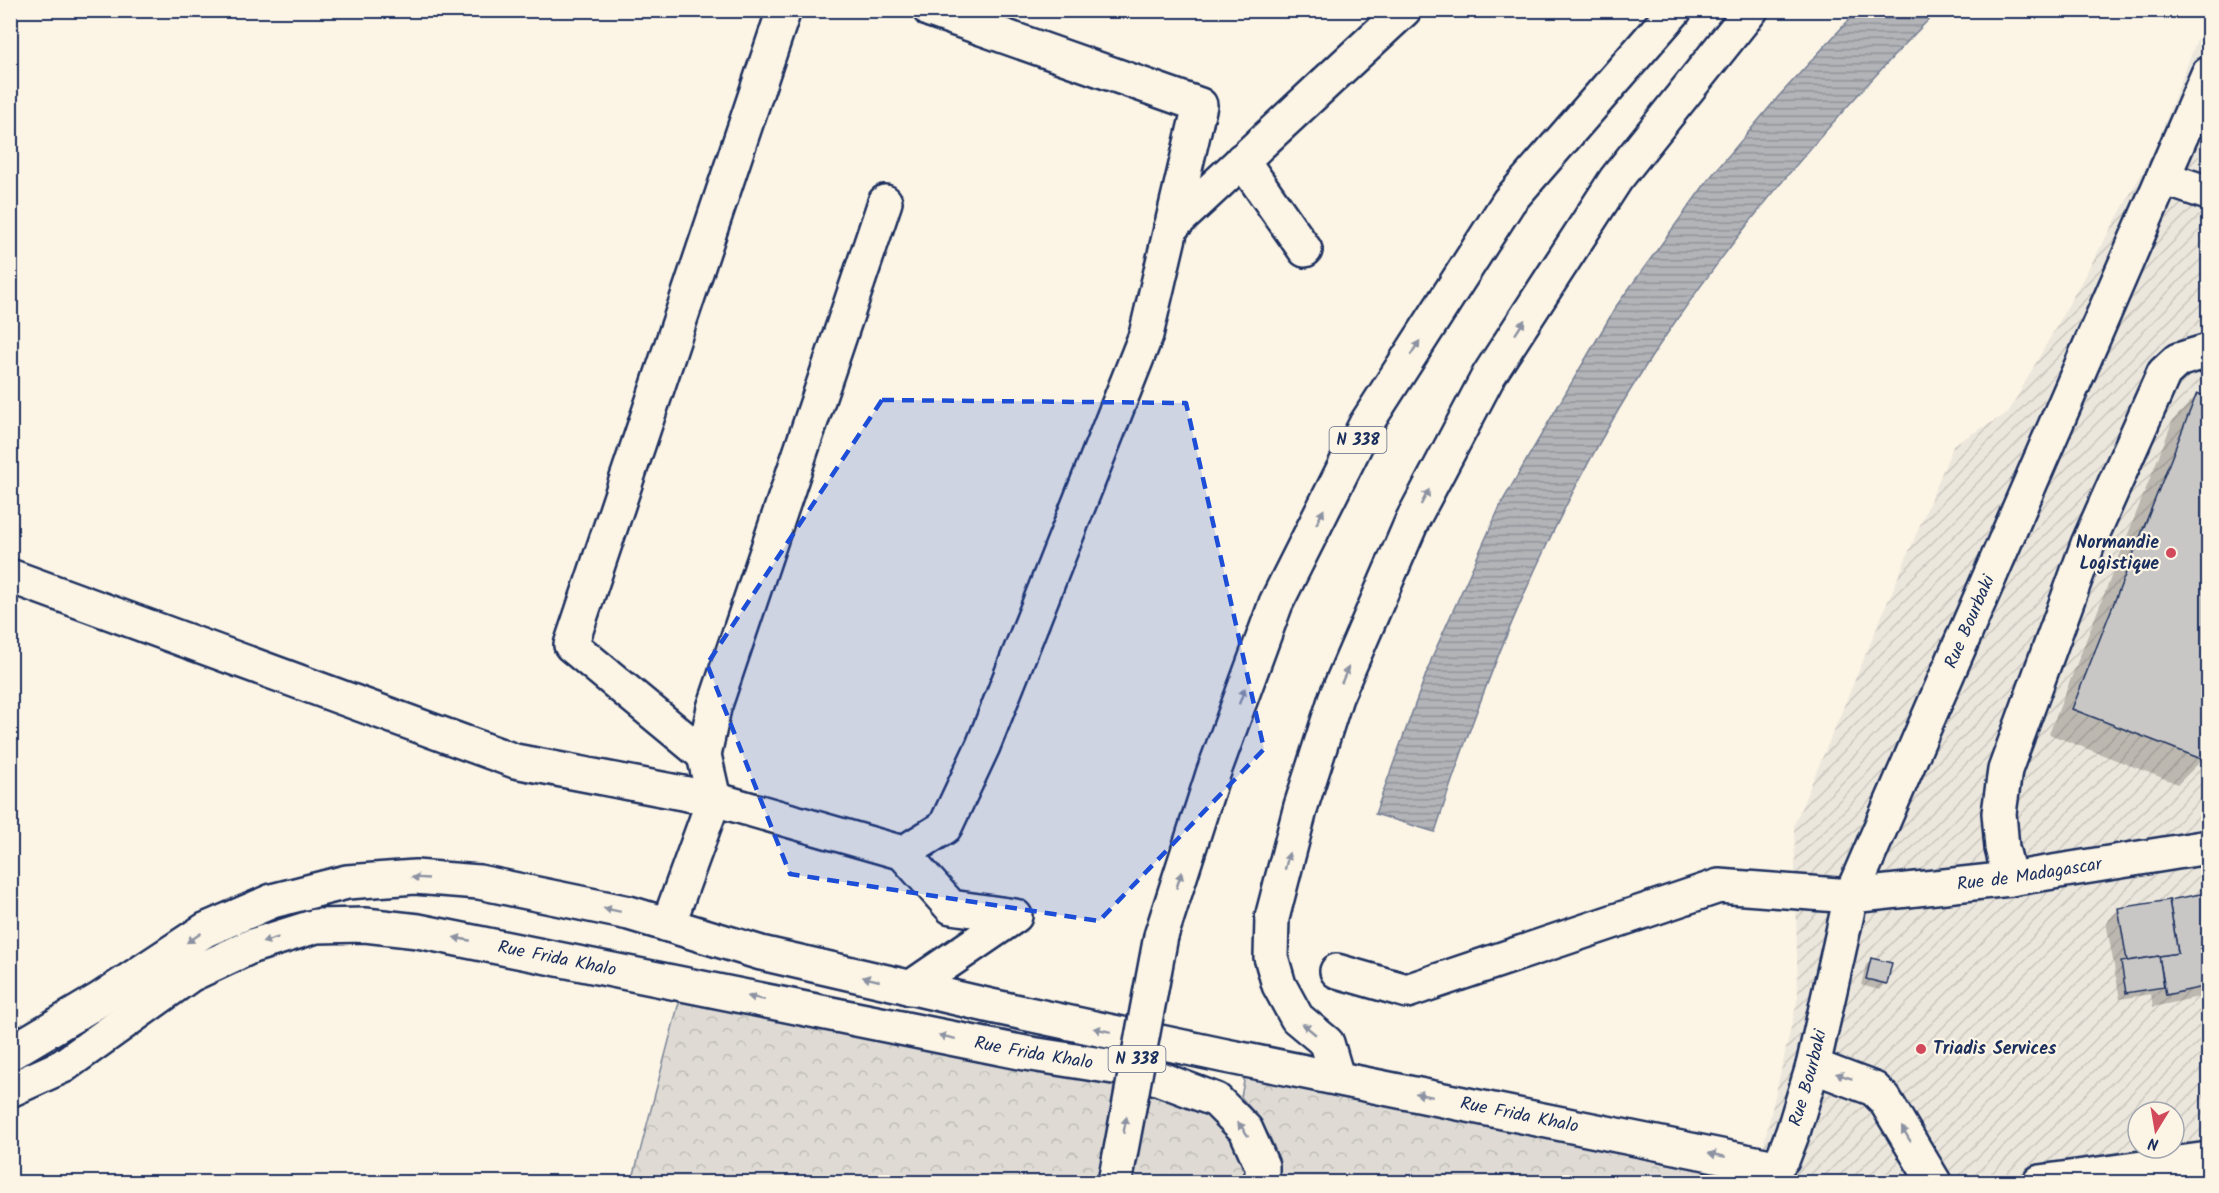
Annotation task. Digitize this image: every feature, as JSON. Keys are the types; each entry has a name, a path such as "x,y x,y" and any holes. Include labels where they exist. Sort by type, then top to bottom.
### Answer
{"main road":[{"path":"704,755 571,645 784,10"},
{"path":"903,853 945,827 983,746 1146,335 1200,105 930,10"},
{"path":"1171,227 1404,10"},
{"name":"N 338","path":"1115,1182 1161,936 1213,774 1276,603 1366,424 1509,201 1675,10"},
{"path":"1337,1077 1327,1043 1297,1018 1279,985 1271,957 1272,918 1301,806 1336,697 1419,508 1490,375 1616,179 1751,10"},
{"name":"Rue Bourbaki","path":"1773,1174 1783,1158 1793,1132 1813,1066 1851,896 2208,76"},
{"path":"1242,160 1305,250"},
{"path":"2163,178 2208,193"},
{"path":"668,925 714,799 704,755 714,708 885,202"},
{"path":"2010,879 2002,848 1999,813 2005,770 2088,544 2164,373 2178,360 2208,351"},
{"path":"10,576 515,761 714,799 903,853 951,908 1015,916 910,988"},
{"name":"Rue de Madagascar","path":"1337,971 1407,991 1719,886 1851,896 2010,879 2208,847"},
{"name":"Rue Frida Khalo","path":"10,1053 99,1000 205,930 272,901 347,882 415,877 479,882 629,914 761,954 910,988 1221,1055 1337,1077 1773,1174"},
{"name":"Rue Frida Khalo","path":"10,1090 63,1066 190,975 252,946 316,926 355,925 418,931 1025,1053 1138,1071 1216,1100 1246,1130 1262,1166 1262,1182"},
{"path":"1813,1066 1874,1089 1885,1100 1934,1182"},
{"path":"2040,1182 2208,1159"}],"highlighted area":[{"path":"882,400 1186,403 1264,749 1099,921 790,874 707,664"}],"shaded area":[{"path":"1858,10 1937,11 1866,85 1766,201 1703,283 1634,384 1566,506 1535,570 1481,699 1435,832 1375,814 1433,655 1502,502 1617,305 1708,180 1778,97"},
{"path":"2208,11 2208,157 2153,153"},
{"path":"2153,153 2208,157 2208,1182 1755,1182 1798,997 1794,825 1954,444 2008,413"}],"green space":[{"path":"684,994 1191,1099 1230,1136 1249,1182 632,1182 678,1006"},
{"path":"1245,1076 1695,1166 1719,1182 1278,1182 1278,1158 1274,1147 1256,1115 1241,1097"}],"building":[{"name":"Normandie Logistique","path":"2197,393 2208,398 2208,749 2204,760 2072,709"},
{"path":"2206,893 2208,986 2166,995 2159,956 2178,953 2169,900"},
{"path":"2169,900 2178,953 2127,961 2118,908"},
{"path":"2159,956 2164,987 2126,993 2121,962"},
{"path":"1871,958 1892,963 1887,984 1866,979"}],"place":[{"name":"Normandie Logistique","path":"2171,553"},
{"name":"Triadis Services","path":"1921,1049"}]}
